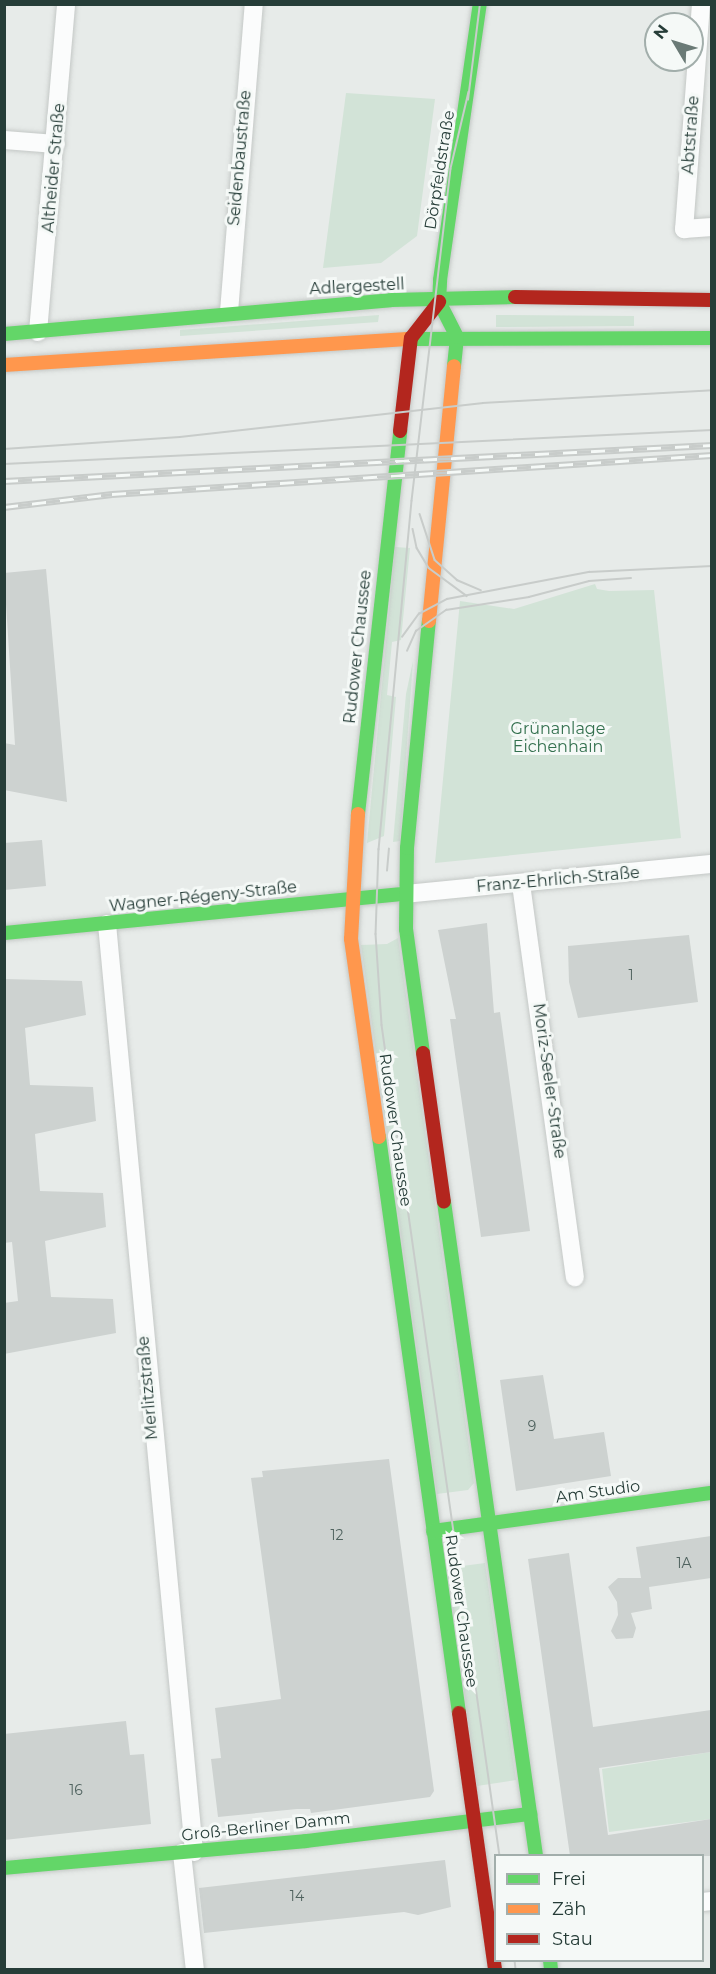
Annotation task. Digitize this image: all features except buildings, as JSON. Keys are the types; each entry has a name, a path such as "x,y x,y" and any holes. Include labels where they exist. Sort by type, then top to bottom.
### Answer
{"main road":[{"name":"Dörpfeldstraße","path":"439,302 480,4"},
{"name":"Adlergestell","path":"4,334 228,312 391,300 439,302 561,296 711,300"},
{"path":"411,338 439,302 457,338 405,894 407,942 536,1854"},
{"path":"4,365 411,338 711,338"},
{"name":"Rudower Chaussee","path":"411,338 350,898 351,939 495,1970"},
{"name":"Wagner-Régeny-Straße","path":"4,933 405,894"},
{"name":"Am Studio","path":"433,1531 711,1493"},
{"name":"Groß-Berliner Damm","path":"4,1868 188,1852 530,1814"}],"street":[{"name":"Altheider Straße","path":"38,332 56,144 66,4"},
{"name":"Seidenbaustraße","path":"228,312 254,4"},
{"name":"Abtstraße","path":"701,4 684,229 711,227"},
{"path":"4,140 56,144"},
{"name":"Franz-Ehrlich-Straße","path":"405,894 711,864"},
{"name":"Moriz-Seeler-Straße","path":"521,884 575,1278"},
{"name":"Merlitzstraße","path":"107,924 188,1852 195,1970"}],"green space":[{"path":"346,93 435,99 417,236 381,263 323,268"},
{"path":"379,315 378,322 180,336 180,330"},
{"path":"496,315 634,316 634,326 496,327"},
{"path":"395,547 410,548 401,640 392,642 387,695 396,697 384,836 367,843"},
{"name":"Grünanlage Eichenhain","path":"595,584 597,589 609,591 654,590 681,838 435,863 460,601 514,609"},
{"path":"413,661 400,841 393,842 406,694"},
{"path":"398,938 474,1483 468,1490 437,1494 361,945 387,944"},
{"path":"485,1563 516,1780 477,1786 447,1568"},
{"path":"711,1752 711,1819 609,1832 602,1769"}],"tram line":[{"path":"468,100 480,4"},
{"path":"469,92 451,169 412,501 379,849 376,934 382,1025 500,1854"},
{"path":"4,449 180,437 483,403 712,390"},
{"path":"4,464 712,430"},
{"path":"420,514 435,560 457,580 481,590"},
{"path":"413,529 417,548 429,568 467,596"},
{"path":"402,637 419,614 447,599 589,572 712,566"},
{"path":"407,651 416,631 446,610 529,597 589,581 631,578"},
{"path":"387,871 389,849"},
{"path":"515,1962 516,1970"}],"railway":[{"path":"4,481 712,445"},
{"path":"4,507 112,494 712,455"}],"traffic: fast":[{"path":"454,366 457,337 439,302 440,280 480,4"},
{"path":"4,334 391,300 515,297"},
{"path":"407,339 712,338"},
{"path":"358,814 400,431"},
{"path":"423,1053 406,929 407,848 429,621"},
{"path":"4,933 405,894"},
{"path":"379,1137 459,1713"},
{"path":"444,1202 536,1854"},
{"path":"433,1531 712,1493"},
{"path":"4,1868 306,1841 530,1814"},
{"path":"550,1962 551,1970"}],"traffic: slow":[{"path":"4,365 407,339"},
{"path":"429,621 454,366"},
{"path":"358,814 351,939 379,1137"}],"traffic: jam":[{"path":"515,297 712,300"},
{"path":"400,431 411,338 439,302"},
{"path":"423,1053 444,1202"},
{"path":"459,1713 495,1970"}]}
